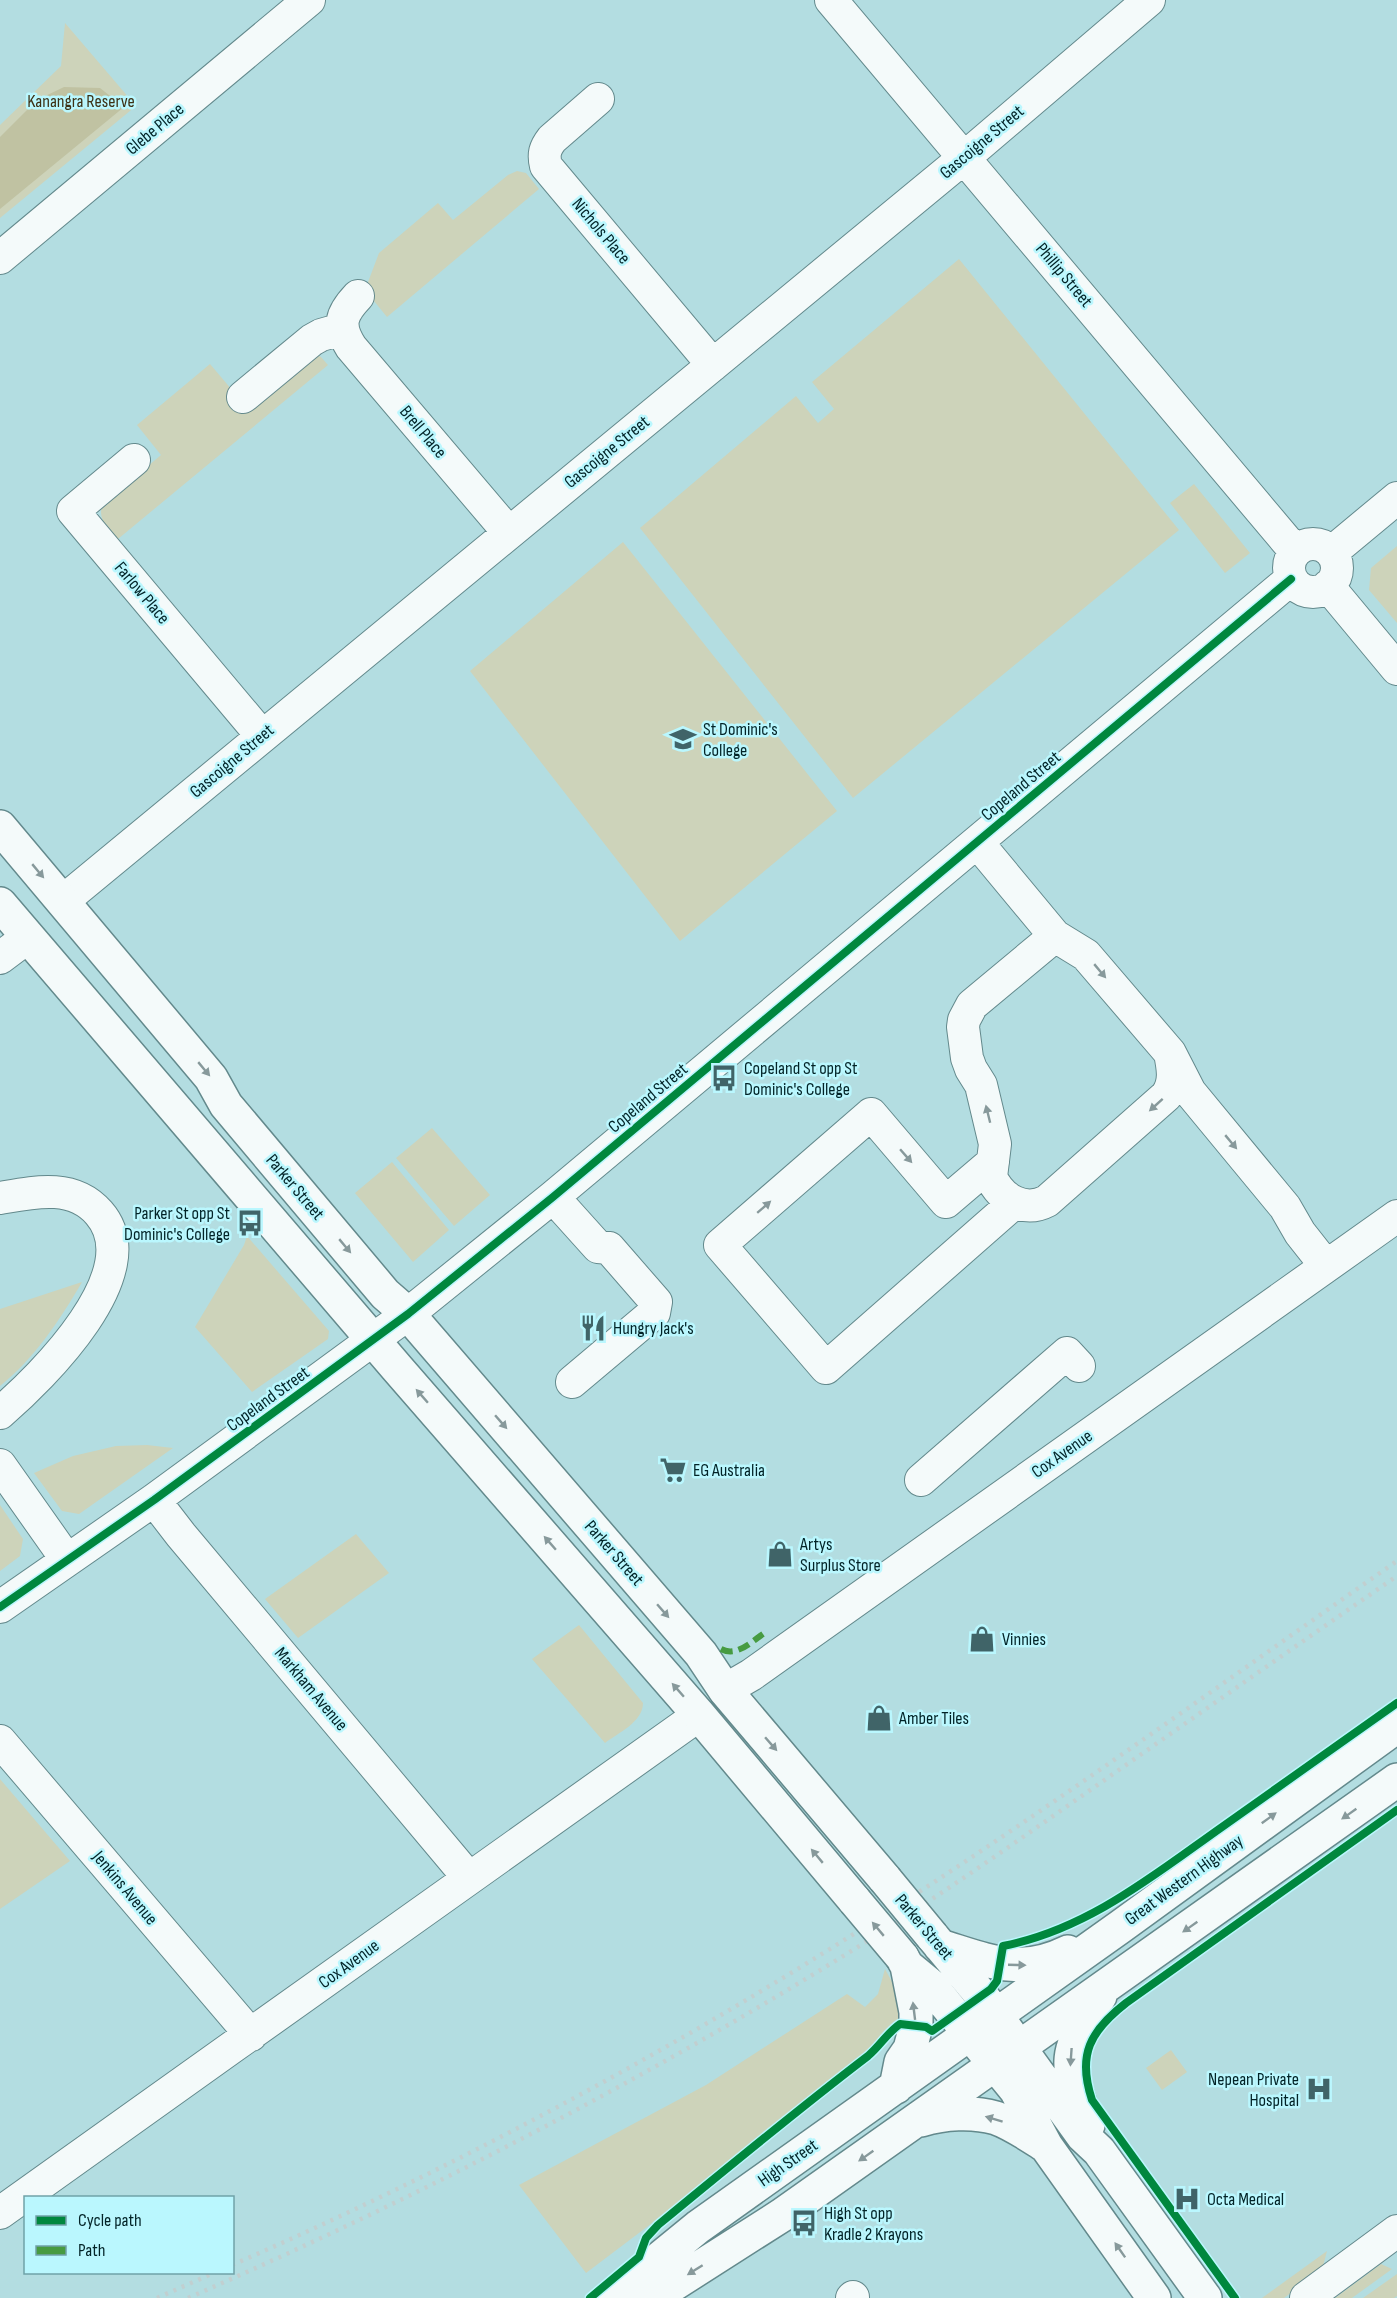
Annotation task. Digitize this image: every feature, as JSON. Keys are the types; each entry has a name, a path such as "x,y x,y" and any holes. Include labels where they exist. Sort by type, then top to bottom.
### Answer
{"highway":[{"name":"Parker Street","path":"0,827 211,1078 226,1105 385,1294 408,1314 700,1654 725,1690 936,1941 983,2025 1007,2055 1099,2151 1205,2298"},
{"name":"Parker Street","path":"0,904 374,1341 699,1715 905,1962 930,1985 983,2025"},
{"name":"Great Western Highway","path":"983,2025 1397,1726"},
{"path":"652,2298 782,2215 1397,1780"},
{"path":"936,1941 1000,1964 1018,1966 1058,1958 1120,1927"},
{"path":"896,2086 901,2062 910,2049 916,2026 916,2012 905,1962"},
{"path":"1099,2151 1075,2090 1071,2074 1071,2051 1080,2029 1106,1986"},
{"name":"High Street","path":"611,2298 698,2227 983,2025"},
{"name":"Parker Street","path":"1007,2055 1016,2090 1046,2146 1154,2298"},
{"path":"914,2122 948,2113 986,2116 997,2119 1046,2146"}],"street":[{"name":"Glebe Place","path":"0,258 309,0"},
{"name":"Phillip Street","path":"831,0 965,157 1293,565"},
{"name":"Gascoigne Street","path":"63,901 965,157 1149,0"},
{"name":"Nichols Place","path":"598,99 546,146 544,156 546,166 713,365"},
{"path":"243,397 312,340 342,329 347,308 358,296"},
{"name":"Brell Place","path":"342,329 351,347 509,533"},
{"name":"Farlow Place","path":"134,460 73,511 262,736"},
{"path":"1332,552 1397,498"},
{"path":"1318,544 1332,552 1337,568 1336,576 1328,586 1318,592 1310,592 1296,586 1293,565 1302,546 1318,544"},
{"name":"Copeland Street","path":"0,1607 154,1500 408,1314 553,1197 977,842 1293,565"},
{"path":"1328,586 1397,669"},
{"path":"977,842 1054,936 1086,955 1170,1053 1190,1092 1285,1207 1300,1233 1326,1266"},
{"path":"1054,936 972,1005 964,1020 967,1058 981,1085 995,1144 991,1177 1009,1200 1021,1206 1034,1206 1047,1202 1166,1096 1173,1080 1170,1053"},
{"path":"0,958 28,937"},
{"path":"976,1237 871,1114 720,1245 826,1368 976,1237 1014,1203"},
{"path":"946,1202 993,1162"},
{"path":"0,1198 46,1191 81,1198 103,1218 112,1236 113,1253 105,1285 74,1334 43,1372 0,1413"},
{"path":"553,1197 598,1247 609,1248 656,1302 654,1313 572,1382"},
{"name":"Cox Avenue","path":"725,1690 751,1675 1397,1216"},
{"path":"921,1480 1005,1418 1067,1353 1079,1366"},
{"path":"0,1465 67,1560"},
{"name":"Markham Avenue","path":"154,1500 468,1877"},
{"name":"Cox Avenue","path":"0,2213 468,1877 699,1715"},
{"name":"Jenkins Avenue","path":"0,1741 250,2035"},
{"path":"1306,2298 1396,2233"}],"green space":[{"name":"Kanangra Reserve","path":"65,23 136,106 0,218 0,125 61,66"},
{"name":"Kanangra Reserve","path":"64,87 100,88 124,107 0,209 0,137 37,100"},
{"path":"517,171 526,173 539,189 387,317 365,290 379,253 438,203 453,220 508,175"},
{"path":"959,259 1179,530 853,798 640,528 796,396 818,423 834,409 812,382"},
{"path":"317,355 328,365 118,539 107,527 101,514 103,504 161,455 137,425 210,364 249,410"},
{"path":"1194,484 1250,553 1225,573 1170,503"},
{"path":"623,542 837,811 680,941 470,671"},
{"path":"1397,546 1397,623 1369,590 1371,568"},
{"path":"432,1128 490,1195 454,1226 396,1158"},
{"path":"392,1162 449,1230 413,1262 355,1193"},
{"path":"247,1236 329,1331 328,1339 252,1392 195,1327 244,1245"},
{"path":"82,1282 46,1338 24,1364 0,1386 0,1309"},
{"path":"147,1445 173,1448 79,1514 62,1511 34,1473 73,1456 116,1446"},
{"path":"0,1505 23,1539 20,1556 0,1571"},
{"path":"356,1534 389,1573 298,1638 265,1599"},
{"path":"579,1625 643,1703 639,1716 605,1743 532,1659"},
{"path":"0,1779 70,1861 0,1909"},
{"path":"885,1969 897,1991 902,2021 888,2030 873,2052 586,2273 519,2185 706,2085 847,1994 865,2007 878,1994"},
{"path":"1171,2050 1187,2072 1162,2090 1146,2068"},
{"path":"1327,2251 1322,2270 1284,2298 1262,2298"},
{"path":"1381,2264 1392,2269 1352,2298 1335,2298"},
{"path":"1397,2274 1397,2296 1394,2298 1363,2298"}],"railway":[{"path":"234,2264 391,2192 547,2113 775,1983 988,1846 1397,1561"},
{"path":"188,2298 274,2260 443,2179 610,2092 773,1999 885,1930 949,1887 1397,1576"},
{"path":"157,2298 211,2274"}],"marked path":[{"path":"721,1649 737,1650 763,1634"}],"cycle path":[{"path":"0,1607 154,1500 408,1314 553,1197 1291,579"},
{"path":"590,2298 639,2257 646,2238 658,2225 868,2056 900,2024 926,2027 932,2031 991,1989 997,1981 1003,1946 1063,1927 1091,1914 1145,1882 1397,1703"},
{"path":"1235,2298 1092,2100 1086,2070 1090,2045 1103,2024 1126,2003 1397,1810"}],"place":[{"name":"St Dominic's College","path":"683,739"},
{"name":"Copeland St opp St Dominic's College","path":"724,1078"},
{"name":"Parker St opp St Dominic's College","path":"250,1223"},
{"name":"Hungry Jack's","path":"593,1328"},
{"name":"EG Australia","path":"673,1470"},
{"name":"Artys Surplus Store","path":"780,1554"},
{"name":"Vinnies","path":"982,1639"},
{"name":"Amber Tiles","path":"879,1718"},
{"name":"Nepean Private Hospital","path":"1319,2089"},
{"name":"Octa Medical","path":"1187,2199"},
{"name":"High St opp Kradle 2 Krayons","path":"804,2223"}]}
